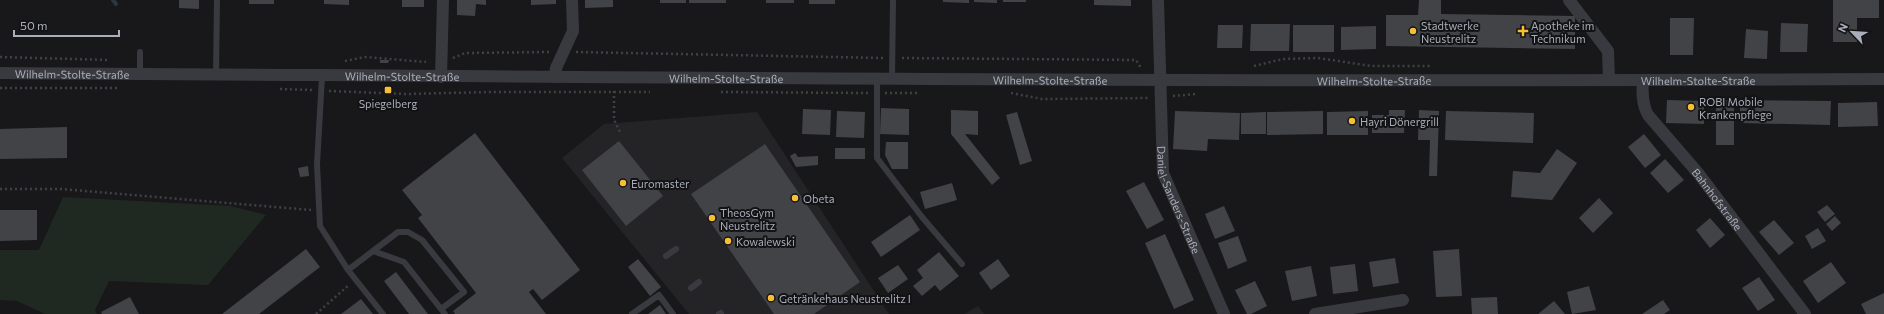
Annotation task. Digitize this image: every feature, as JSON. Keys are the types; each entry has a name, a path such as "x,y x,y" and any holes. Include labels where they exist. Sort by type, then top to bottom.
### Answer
{"street":[{"path":"441,77 443,0"},
{"path":"555,78 556,68 573,31 572,0"},
{"name":"Daniel-Sanders-Straße","path":"1158,0 1162,173 1224,314"},
{"path":"1569,0 1608,51 1609,80"},
{"name":"Wilhelm-Stolte-Straße","path":"0,73 555,78 1160,79 1343,81 1884,79"},
{"name":"Bahnhofstraße","path":"1642,81 1642,98 1644,108 1648,115 1698,174 1805,314"},
{"path":"1315,314 1403,300"}],"lane":[{"path":"216,75 217,0"},
{"path":"892,78 893,0"},
{"path":"140,52 140,74"},
{"path":"322,76 318,164 320,226 348,270 383,314"},
{"path":"878,78 877,158 922,217 962,264"},
{"path":"348,270 373,251 398,232 408,232 422,240 464,292 443,311 404,262 373,251"},
{"path":"666,256 676,249"},
{"path":"691,288 699,282"},
{"path":"632,314 659,295 673,314"}],"path":[{"path":"441,62 465,53 563,52 893,58 1136,60 1143,70"},
{"path":"0,57 107,59 112,61"},
{"path":"614,78 614,120 621,134"},
{"path":"0,88 122,88"},
{"path":"274,89 348,92"},
{"path":"0,189 61,189 268,205 319,211"},
{"path":"316,314 356,280"}],"shaded area":[{"path":"757,112 889,314 689,314 562,158 604,124"},
{"path":"63,197 230,206 266,215 208,285 109,281 95,310 97,314 45,314 17,301 0,300 0,250 39,250"},
{"path":"978,306 984,314 964,314"}],"building":[{"path":"179,0 199,0 199,9 179,8"},
{"path":"249,0 274,0 274,4 249,4"},
{"path":"324,0 349,0 349,5 324,4"},
{"path":"402,0 424,0 424,7 402,7"},
{"path":"457,0 486,0 486,5 476,4 475,16 457,15"},
{"path":"531,0 556,0 556,4 531,5"},
{"path":"585,0 613,0 613,7 585,8"},
{"path":"660,0 686,0 686,3 660,3"},
{"path":"689,0 726,0 726,3 689,3"},
{"path":"766,0 794,0 794,3 766,3"},
{"path":"809,0 835,0 835,4 809,4"},
{"path":"943,0 969,0 969,3 943,2"},
{"path":"974,0 997,0 997,3 974,2"},
{"path":"1003,0 1026,0 1026,2 1003,2"},
{"path":"1094,0 1131,0 1131,6 1094,5"},
{"path":"1419,0 1441,0 1441,14 1575,16 1575,49 1386,46 1386,15 1418,15"},
{"path":"1833,0 1879,0 1879,18 1857,18 1857,42 1833,42"},
{"path":"1670,18 1694,18 1693,55 1670,55"},
{"path":"1781,23 1808,24 1807,52 1780,52"},
{"path":"1251,24 1290,24 1289,51 1250,51"},
{"path":"1218,25 1243,25 1242,48 1217,48"},
{"path":"1293,25 1334,25 1334,52 1293,52"},
{"path":"1376,26 1376,49 1341,50 1341,27"},
{"path":"1746,29 1768,31 1767,59 1744,58"},
{"path":"380,60 389,60 388,63 380,63"},
{"path":"1667,100 1704,101 1704,124 1666,123"},
{"path":"1716,100 1734,100 1734,145 1716,145"},
{"path":"1740,100 1831,101 1830,125 1740,123"},
{"path":"1877,102 1878,126 1838,127 1838,103"},
{"path":"881,108 909,109 909,135 880,134"},
{"path":"803,109 831,110 830,135 802,134"},
{"path":"951,110 978,111 978,135 965,134 1000,178 992,185 951,134"},
{"path":"1389,110 1405,110 1404,133 1372,133 1372,115 1389,115"},
{"path":"1419,110 1439,111 1437,176 1429,176 1430,140 1418,140"},
{"path":"837,111 865,112 864,138 836,137"},
{"path":"1175,111 1240,113 1239,140 1208,139 1207,151 1173,149"},
{"path":"1323,111 1323,134 1267,135 1267,112"},
{"path":"1368,111 1368,135 1327,135 1327,112"},
{"path":"1446,111 1534,113 1533,143 1445,140"},
{"path":"1017,112 1032,161 1020,165 1006,115"},
{"path":"1266,112 1266,134 1241,134 1241,113"},
{"path":"67,127 67,158 0,159 0,129"},
{"path":"475,133 580,270 542,300 533,289 529,292 546,314 455,314 453,311 476,293 418,218 422,215 402,190"},
{"path":"1644,134 1661,155 1645,168 1628,147"},
{"name":"Euromaster","path":"619,141 663,196 626,226 582,170"},
{"path":"886,142 908,142 908,169 892,169 885,155"},
{"path":"765,144 860,282 814,314 774,314 691,194"},
{"path":"835,148 865,148 865,159 835,159"},
{"path":"1557,149 1577,163 1552,200 1511,197 1513,171 1540,173"},
{"path":"795,153 798,157 818,156 818,165 796,167 790,156"},
{"path":"1665,159 1684,180 1668,193 1650,173"},
{"path":"308,166 309,176 300,177 298,168"},
{"path":"1144,182 1164,220 1147,229 1126,191"},
{"path":"952,183 957,200 925,209 920,192"},
{"path":"1599,198 1613,213 1593,233 1579,218"},
{"path":"1827,205 1835,214 1825,222 1817,212"},
{"path":"1224,206 1235,231 1215,239 1205,214"},
{"path":"0,210 37,210 37,240 0,241"},
{"path":"910,215 920,230 881,257 871,242"},
{"path":"1835,216 1841,223 1832,231 1826,224"},
{"path":"1710,218 1725,235 1710,248 1696,230"},
{"path":"1774,220 1794,243 1779,255 1759,232"},
{"path":"1818,228 1826,241 1812,249 1805,236"},
{"path":"1165,234 1194,300 1174,309 1145,243"},
{"path":"1238,236 1247,261 1228,269 1218,243"},
{"path":"306,249 320,267 259,314 222,314"},
{"path":"1459,249 1462,296 1436,297 1433,251"},
{"path":"939,252 959,276 940,291 935,285 922,296 913,286 923,278 917,270"},
{"path":"1395,258 1399,283 1373,287 1369,262"},
{"path":"638,259 661,287 650,296 628,267"},
{"path":"998,259 1010,276 991,290 979,273"},
{"path":"1831,262 1846,283 1818,303 1803,281"},
{"path":"1355,264 1358,291 1333,294 1330,267"},
{"path":"898,265 908,279 888,293 878,278"},
{"path":"1311,266 1317,296 1292,301 1285,271"},
{"path":"396,272 428,314 409,314 384,281"},
{"path":"1759,277 1775,300 1758,311 1742,288"},
{"path":"1255,281 1267,306 1251,314 1247,314 1235,290"},
{"path":"1589,286 1596,310 1572,314 1567,292"},
{"path":"1884,293 1884,314 1866,314 1861,304"},
{"path":"130,297 139,314 102,314 101,312"},
{"path":"1497,297 1498,314 1472,314 1471,298"},
{"path":"361,299 373,314 341,314"},
{"path":"1663,300 1670,310 1664,314 1642,314"},
{"path":"1554,301 1565,314 1538,314"},
{"path":"660,305 666,314 648,314"}],"waterway":[{"path":"113,0 116,4"}],"place":[{"name":"Stadtwerke Neustrelitz","path":"1413,31"},
{"name":"Apotheke im Technikum","path":"1523,31"},
{"name":"Spiegelberg","path":"388,90"},
{"name":"ROBI Mobile Krankenpflege","path":"1691,107"},
{"name":"Hayri Dönergrill","path":"1352,121"},
{"name":"Euromaster","path":"623,183"},
{"name":"Obeta","path":"795,198"},
{"name":"TheosGym Neustrelitz","path":"712,218"},
{"name":"Kowalewski","path":"728,241"},
{"name":"Getränkehaus Neustrelitz I","path":"771,298"}]}
